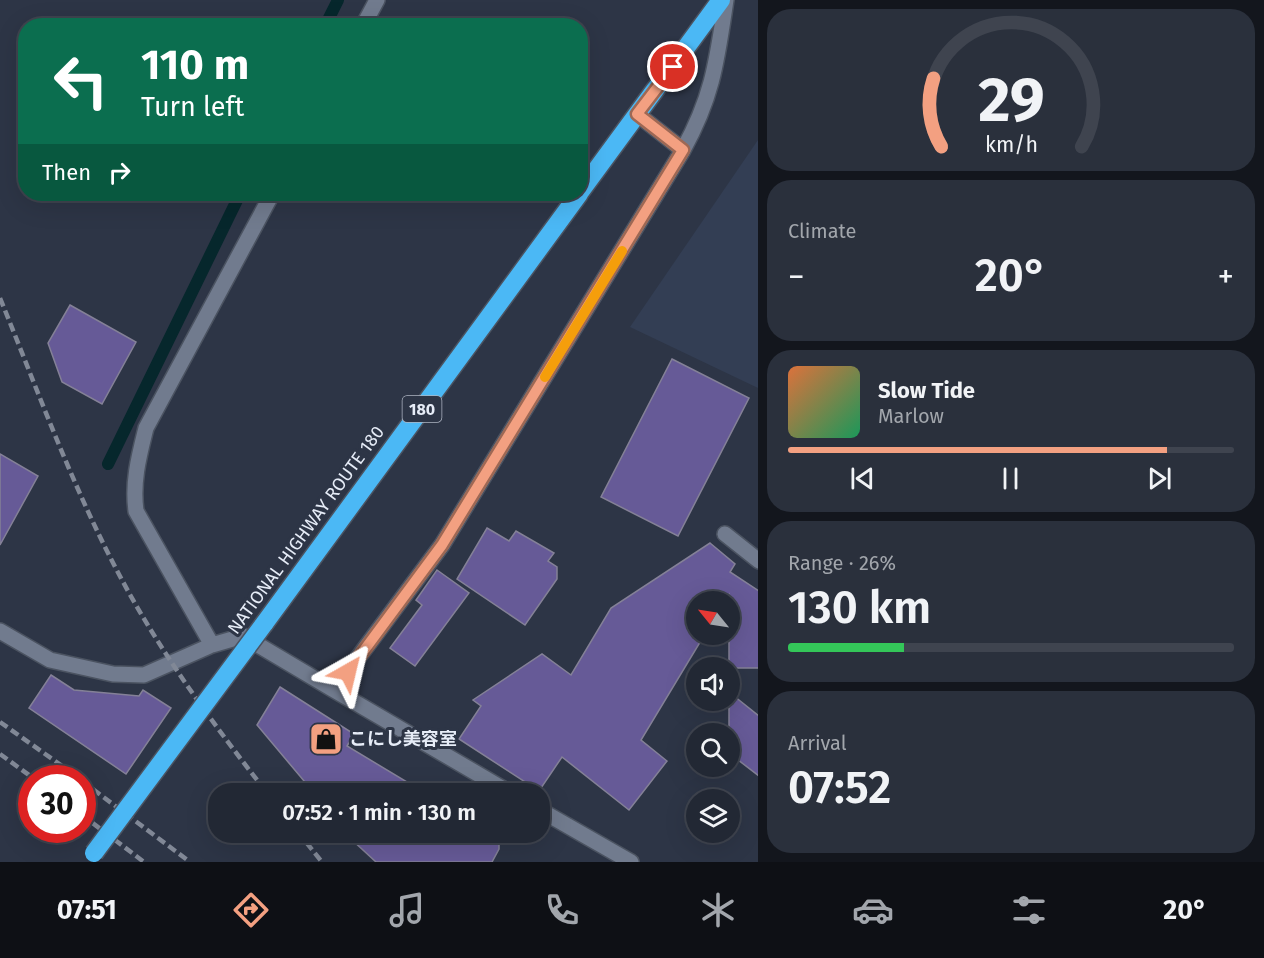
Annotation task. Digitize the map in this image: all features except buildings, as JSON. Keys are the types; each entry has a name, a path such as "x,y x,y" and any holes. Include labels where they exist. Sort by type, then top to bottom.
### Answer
{"highway":[{"name":"NATIONAL HIGHWAY ROUTE 180","path":"588,182 721,0"},
{"name":"NATIONAL HIGHWAY ROUTE 180","path":"91,857 574,201"}],"street":[{"path":"367,18 377,0"},
{"path":"334,690 442,545 683,150 697,125 716,71 726,0"},
{"path":"637,114 683,150"},
{"path":"212,645 136,511 134,495 137,461 146,428 268,201"},
{"path":"725,534 758,560"},
{"path":"0,631 50,660 113,674 144,675 212,645 243,636 493,783"},
{"path":"550,816 631,862"}],"shaded area":[{"path":"758,140 758,388 630,327"}],"waterway":[{"path":"329,18 338,0"},
{"path":"108,464 237,201"}],"railway":[{"path":"0,298 75,483 128,591 143,618 194,695 259,783"},
{"path":"0,722 61,765"},
{"path":"0,754 18,767"},
{"path":"96,792 190,862"},
{"path":"96,826 144,862"},
{"path":"307,843 322,862"}],"slow traffic":[{"path":"545,377 622,251"}],"place":[{"name":"こにし美容室","path":"326,739"}],"route":[{"path":"348,672 442,545 683,150 637,114 673,67"}]}
